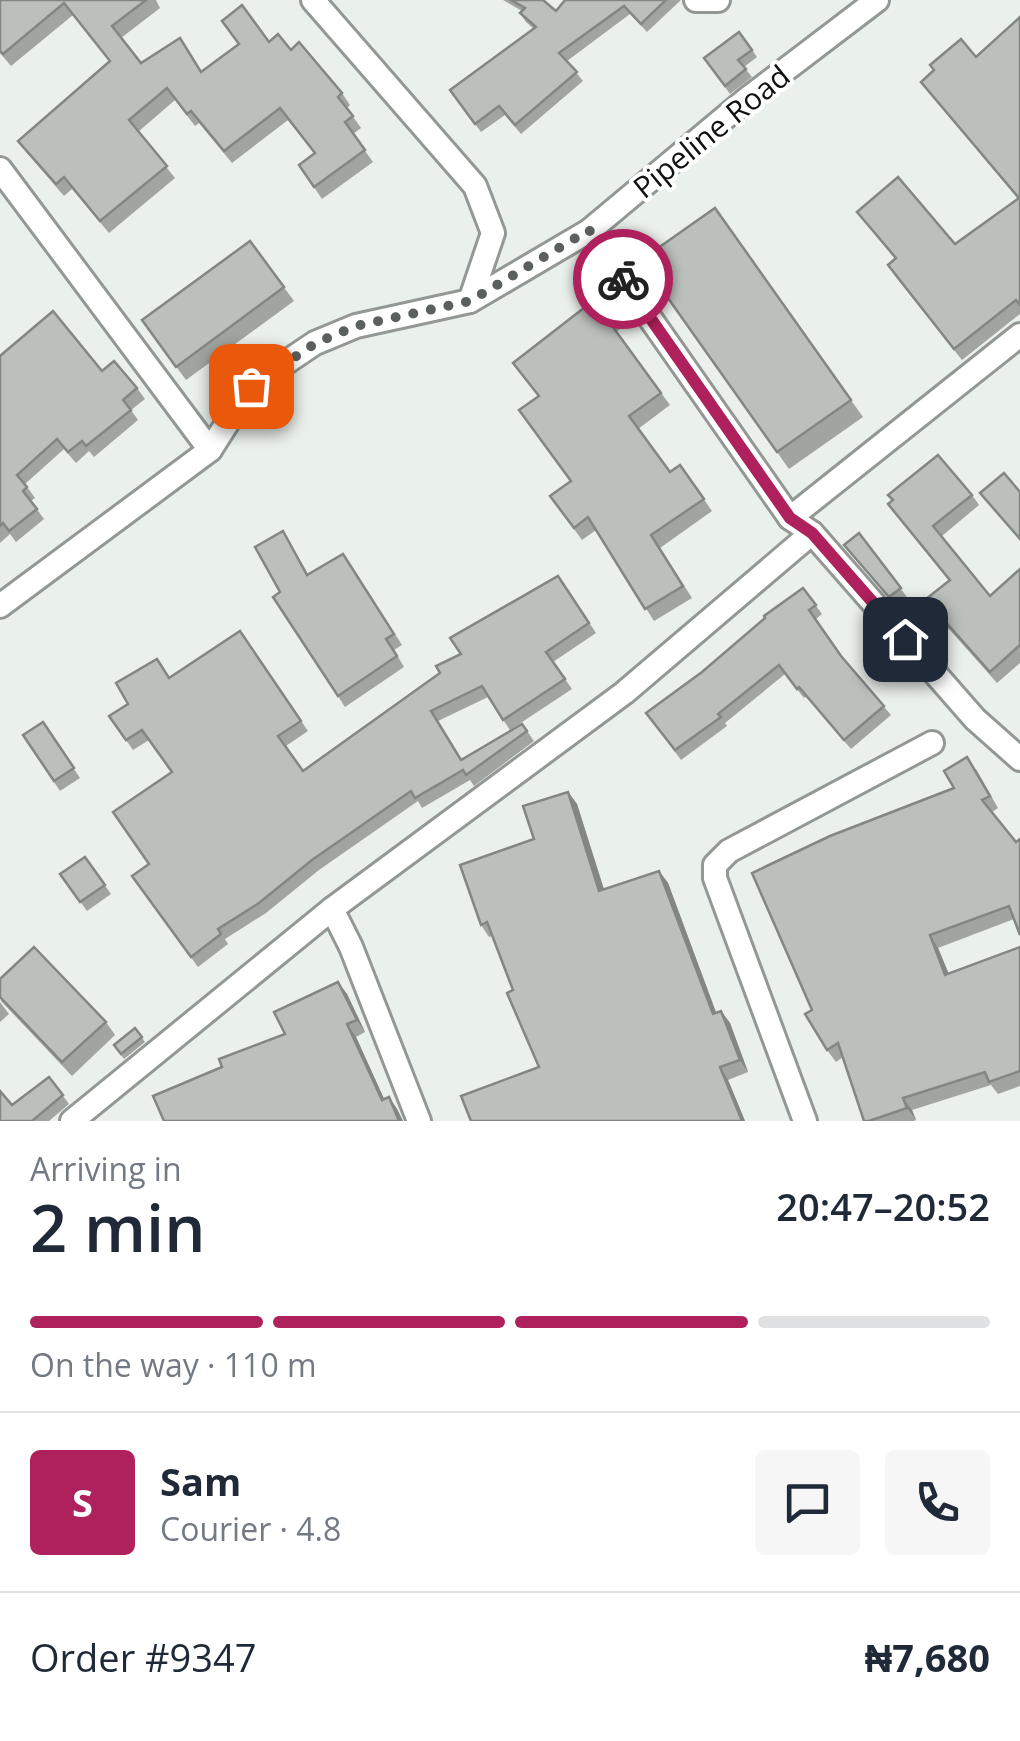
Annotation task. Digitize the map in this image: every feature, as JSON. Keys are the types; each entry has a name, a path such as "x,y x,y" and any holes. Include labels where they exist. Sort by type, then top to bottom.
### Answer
{"street":[{"path":"313,0 476,186 493,232 470,301"},
{"path":"696,0 718,0"},
{"name":"Pipeline Road","path":"0,606 210,450 251,386 316,343 356,326 470,301 589,230 746,99 877,0"},
{"path":"0,169 210,450"},
{"path":"589,230 790,518 812,533 975,719 1020,759"},
{"path":"790,518 1020,335"},
{"path":"72,1121 332,908 624,693 812,533"},
{"path":"805,1121 715,878 715,866 729,851 932,743"},
{"path":"332,908 351,946 419,1121"}],"building":[{"path":"0,0 146,0 112,26 141,63 180,38 201,72 239,44 222,21 242,5 269,42 278,34 291,50 299,42 342,93 338,97 353,116 345,122 365,150 314,187 299,165 315,153 280,108 224,151 167,88 129,120 167,166 100,221 64,177 56,184 18,141 110,61 64,3 3,54"},
{"path":"511,0 543,0 556,11 565,0 666,0 641,24 624,6 559,53 577,72 515,125 499,106 475,124 450,90 536,27 520,13 525,8"},
{"path":"1020,17 1020,305 1016,300 954,349 888,265 896,258 857,212 898,177 955,244 1019,198 921,82 934,70 930,65 961,39 976,57"},
{"path":"739,32 752,50 738,60 746,69 725,86 704,58"},
{"path":"715,208 851,400 777,452 641,260"},
{"path":"250,241 284,287 176,367 142,320"},
{"path":"607,290 621,308 607,319 661,393 629,416 670,472 680,465 704,499 651,535 683,586 645,609 588,517 574,528 550,496 571,481 519,410 539,396 513,363"},
{"path":"53,311 102,371 114,361 137,388 123,400 131,410 86,446 82,441 68,452 57,439 17,475 37,509 9,531 3,523 0,526 0,356"},
{"path":"938,455 972,495 933,526 990,596 1020,569 1020,645 990,672 942,618 932,626 916,607 950,580 888,504 893,500 888,495"},
{"path":"1004,473 1020,492 1020,539 980,493"},
{"path":"283,531 307,575 343,554 394,634 386,639 397,656 338,696 273,597 280,592 255,547"},
{"path":"859,533 901,588 889,597 844,545"},
{"path":"558,576 589,623 546,652 565,679 503,720 482,686 431,711 461,760 522,724 527,731 466,775 463,770 415,798 411,791 218,929 221,934 191,957 132,876 149,864 113,812 172,772 142,730 126,740 109,716 128,704 116,683 157,659 169,678 240,631 301,721 278,736 303,771 440,673 436,666 461,654 450,638"},
{"path":"803,588 816,605 809,610 841,656 884,706 844,740 779,665 718,714 721,717 675,750 646,713"},
{"path":"43,722 74,768 54,781 23,735"},
{"path":"967,757 990,796 982,800 1016,842 1020,839 1020,935 1009,906 930,935 945,975 1020,947 1020,1071 989,1082 985,1072 903,1098 907,1108 864,1121 838,1043 827,1050 805,1014 812,1010 752,873 830,836 954,788 944,771"},
{"path":"568,792 599,891 659,871 713,1014 721,1011 740,1060 720,1067 742,1121 471,1121 461,1096 539,1067 507,993 513,990 487,922 481,925 460,865 534,839 523,806"},
{"path":"85,857 105,885 80,902 60,874"},
{"path":"34,947 106,1022 62,1062 0,997 0,979"},
{"path":"338,982 357,1020 347,1024 382,1100 389,1097 399,1121 164,1121 153,1096 222,1067 219,1059 285,1034 274,1012"},
{"path":"135,1028 142,1037 121,1054 114,1045"},
{"path":"49,1077 63,1095 32,1121 0,1121 0,1091 12,1105"}],"way so far":[{"path":"251,386 316,343 356,326 470,301 589,230 623,279"}],"route":[{"path":"623,279 790,518 812,533 905,639"}]}
